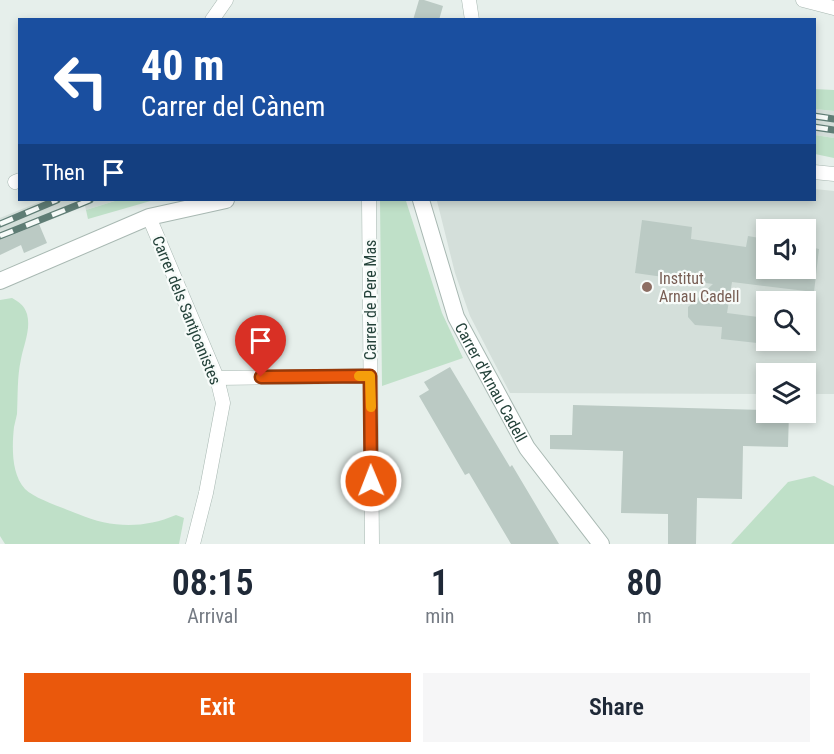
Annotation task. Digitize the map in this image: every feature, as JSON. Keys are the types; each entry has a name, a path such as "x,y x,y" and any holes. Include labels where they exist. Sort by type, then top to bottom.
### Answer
{"street":[{"path":"213,18 226,0"},
{"path":"468,0 472,18"},
{"path":"803,0 834,8"},
{"path":"816,172 834,174"},
{"path":"0,281 149,217 221,201"},
{"name":"Carrer de Pere Mas","path":"369,201 372,544"},
{"name":"Carrer d'Arnau Cadell","path":"421,201 456,317 527,448 601,544"},
{"name":"Carrer dels Santjoanistes","path":"149,217 217,378 223,403 206,493 192,544"},
{"path":"217,378 370,376"}],"shaded area":[{"path":"816,109 834,111 834,138 816,135"},
{"name":"Institut Arnau Cadell","path":"816,189 834,191 834,394 816,394 816,363 756,363 756,394 510,393 470,316 455,273 437,201 816,201"},
{"path":"42,201 115,201 86,210 85,206 0,240 0,218"}],"green space":[{"path":"816,89 834,90 834,111 816,109"},
{"path":"816,135 834,138 834,158 816,154"},
{"path":"115,201 151,201 88,219 86,210"},
{"path":"380,201 406,201 442,313 463,358 382,386"},
{"path":"12,298 23,306 28,320 28,331 19,373 13,443 15,468 20,483 42,500 103,522 139,525 176,515 184,518 179,544 5,544 0,536 0,300"},
{"path":"814,476 834,486 834,544 731,544 788,482"}],"building":[{"path":"419,0 443,6 440,18 414,18"},
{"path":"642,220 692,227 691,239 746,247 748,236 756,237 756,279 816,279 814,291 732,282 727,313 756,317 756,343 721,339 722,327 695,325 688,317 688,307 713,284 635,273"},
{"path":"39,224 47,243 24,253 21,245 0,255 0,240"},
{"path":"816,248 819,249 816,275"},
{"path":"450,367 559,544 511,544 469,473 465,475 419,396 429,390 424,382"},
{"path":"573,405 756,410 756,423 789,423 788,447 743,446 742,499 697,498 696,544 668,544 668,514 621,513 623,451 550,449 550,435 572,435"}],"railway":[{"path":"816,116 834,119"},
{"path":"816,127 834,130"},
{"path":"0,224 55,201"},
{"path":"0,236 88,201"}],"slow traffic":[{"path":"359,376 370,376 371,407"}],"place":[{"name":"Institut Arnau Cadell","path":"647,287"}],"route":[{"path":"261,377 370,376 371,481"}]}
